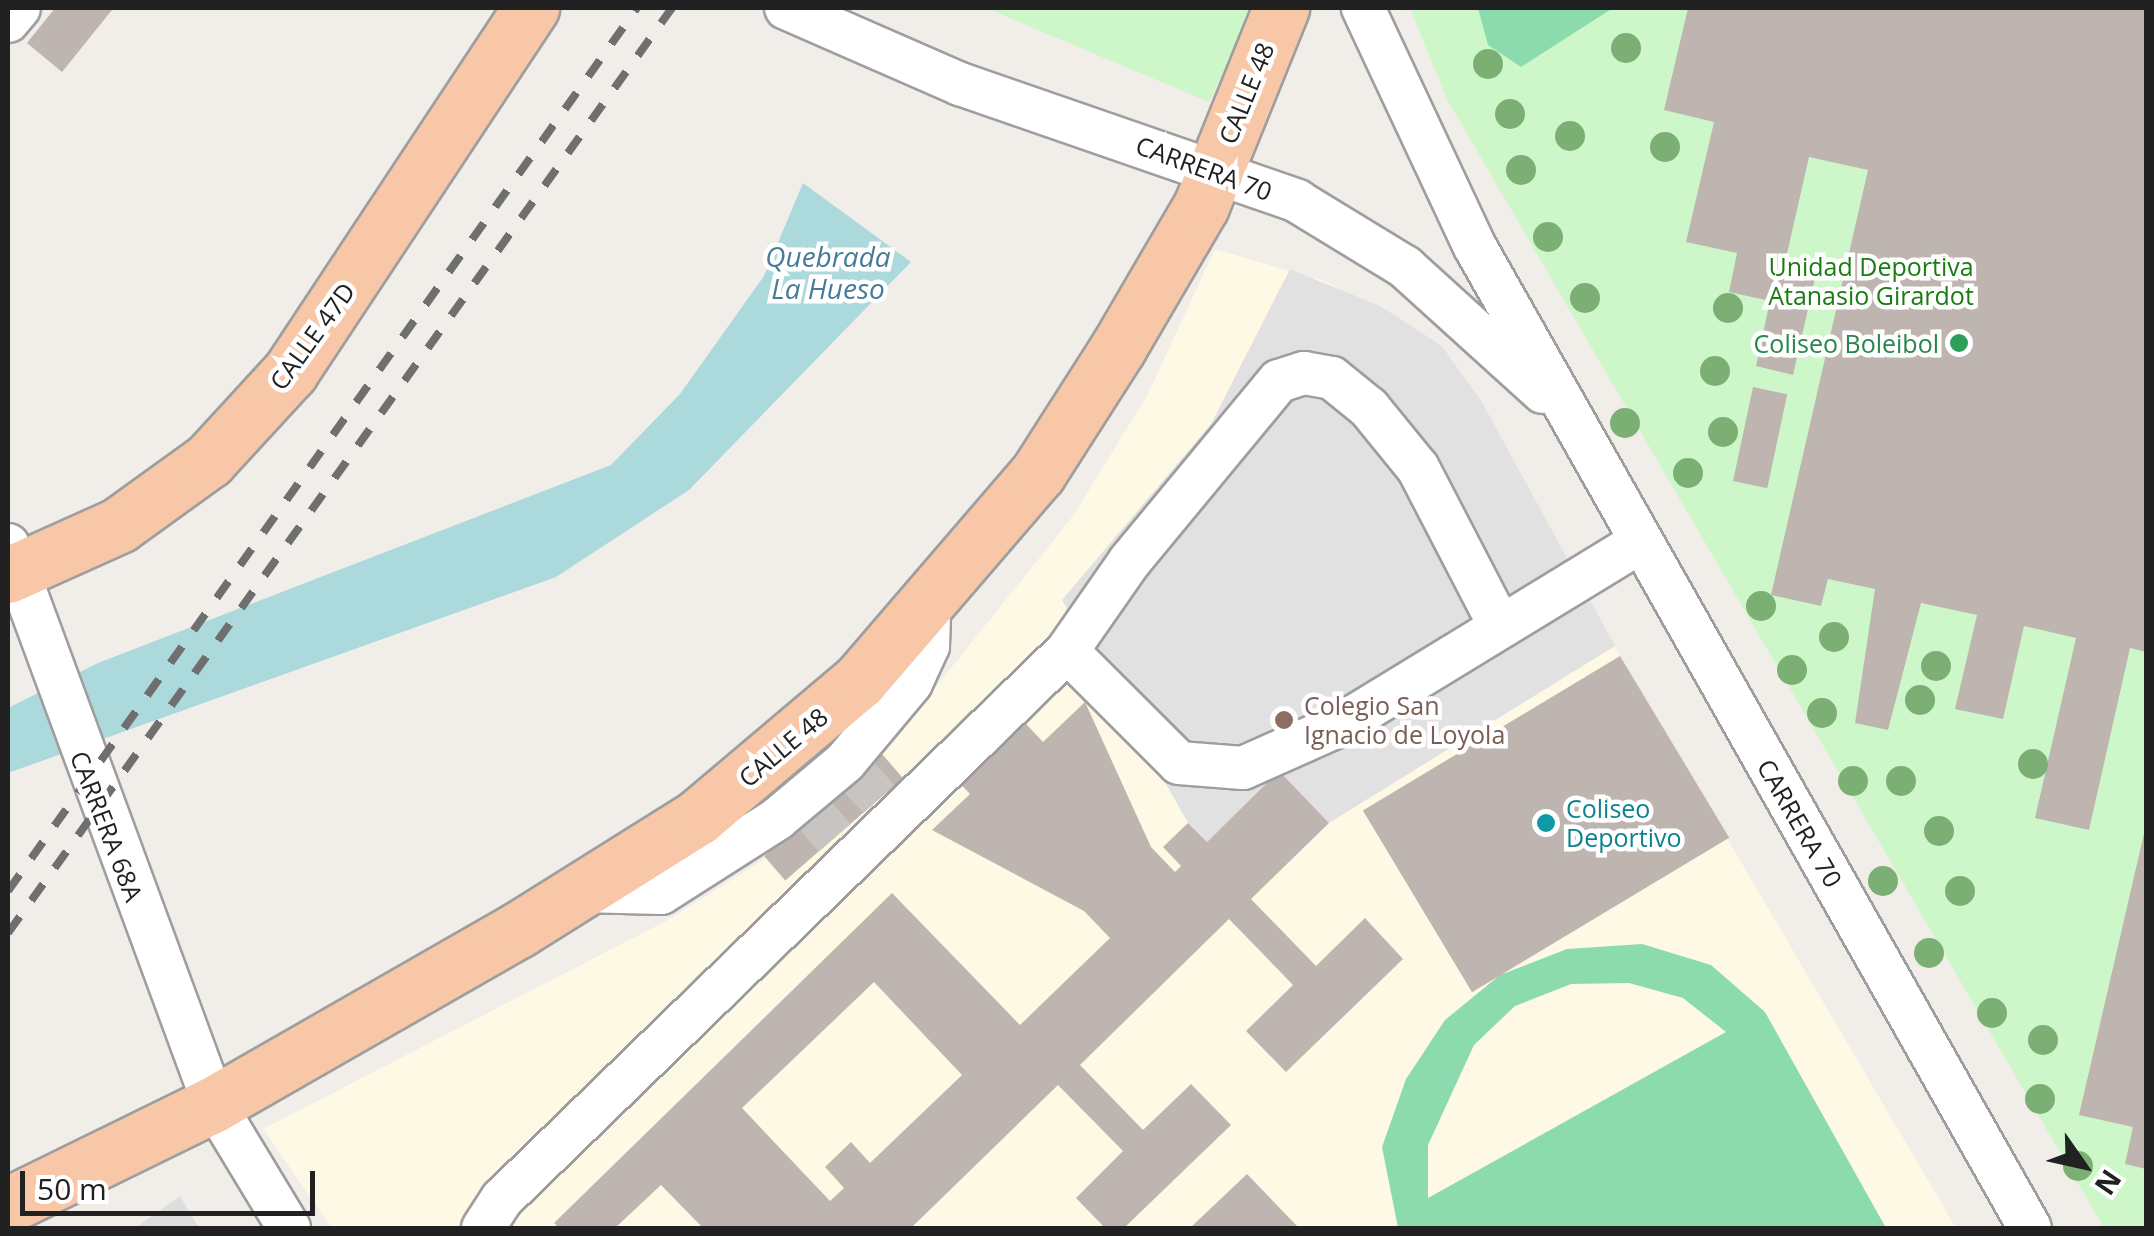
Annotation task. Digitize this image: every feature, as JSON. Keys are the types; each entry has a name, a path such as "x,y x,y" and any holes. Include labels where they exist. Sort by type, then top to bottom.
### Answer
{"main road":[{"name":"CALLE 47D","path":"10,564 119,525 209,460 290,372 531,8"},
{"name":"CALLE 48","path":"8,1205 214,1104 581,891 775,757 929,609 1038,473 1137,316 1216,170 1281,8"}],"street":[{"path":"8,21 19,8"},
{"name":"CARRERA 70","path":"786,8 960,84 1216,170 1297,202 1406,267 1568,418"},
{"name":"CARRERA 70","path":"1363,8 1408,114 1568,418 2030,1228"},
{"path":"483,1228 502,1198 827,828 870,789 1067,651 1265,391 1304,373 1332,378 1397,440 1500,626"},
{"path":"1067,651 1179,762 1216,771 1276,759 1640,542"},
{"name":"CARRERA 68A","path":"10,564 214,1104 289,1228"},
{"path":"581,891 661,893 827,828 870,789 922,664 929,609"}],"shaded area":[{"name":"Colegio San Ignacio de Loyola","path":"1215,249 1327,282 1442,346 1482,402 1620,656 1956,1228 332,1228 263,1129 668,920 766,858 882,754 1073,516 1148,394"},
{"path":"1290,269 1380,306 1442,346 1482,402 1615,646 1329,823 1279,772 1207,842 1188,823 1062,600 1211,424"},
{"path":"180,1196 199,1228 135,1228"}],"green space":[{"path":"986,8 1254,8 1209,102"},
{"name":"Unidad Deportiva Atanasio Girardot","path":"1410,8 2146,8 2146,1228 2104,1228 1448,101"},
{"path":"1478,8 1613,8 1521,67 1488,45"},
{"path":"1642,944 1711,965 1765,1012 1886,1228 1398,1228 1382,1147 1406,1079 1445,1020 1500,975 1567,949","holes":["1629,983 1683,998 1726,1032 1428,1198 1428,1145 1474,1045 1515,1006 1571,984"]}],"water":[{"name":"Quebrada La Hueso","path":"803,183 911,262 689,490 556,577 8,773 8,708 98,663 611,465 680,394 764,276"}],"building":[{"path":"55,8 112,10 62,72 27,43"},
{"path":"1688,8 2146,8 2146,652 2130,648 2089,830 2035,818 2076,638 2024,626 2003,719 1955,709 1977,615 1921,603 1888,730 1855,723 1875,589 1828,579 1821,606 1771,595 1868,170 1809,157 1786,258 1818,265 1793,375 1756,366 1770,301 1729,292 1737,253 1686,242 1714,122 1664,110"},
{"path":"1753,387 1787,394 1767,488 1733,481"},
{"name":"Coliseo Deportivo","path":"1620,656 1729,838 1472,992 1363,811"},
{"path":"1085,702 1151,847 1175,872 1181,866 1163,847 1188,823 1207,842 1279,771 1329,823 1251,899 1316,966 1365,918 1403,959 1286,1072 1246,1031 1293,985 1229,919 1080,1065 1143,1130 1191,1084 1231,1125 1124,1228 1105,1228 1076,1198 1123,1151 1058,1085 911,1228 703,1228 661,1185 615,1228 559,1228 554,1223 892,893 1020,1025 1110,938 1084,911 932,830 970,794 949,772 1013,710 1043,742","holes":["874,982 962,1075 870,1163 851,1142 825,1167 844,1188 830,1201 742,1108"]},
{"path":"882,754 903,778 785,880 764,856"},
{"path":"2145,829 2146,1169 2125,1164 2133,1127 2079,1115"},
{"path":"1247,1174 1299,1228 1190,1228"}],"tunnel":[{"path":"858,776 879,799"},
{"path":"815,815 835,838"}],"railway":[{"path":"8,891 637,8"},
{"path":"8,933 672,8"}],"place":[{"name":"Coliseo Boleibol","path":"1959,343"},
{"name":"Colegio San Ignacio de Loyola","path":"1284,720"},
{"name":"Coliseo Deportivo","path":"1546,823"}]}
